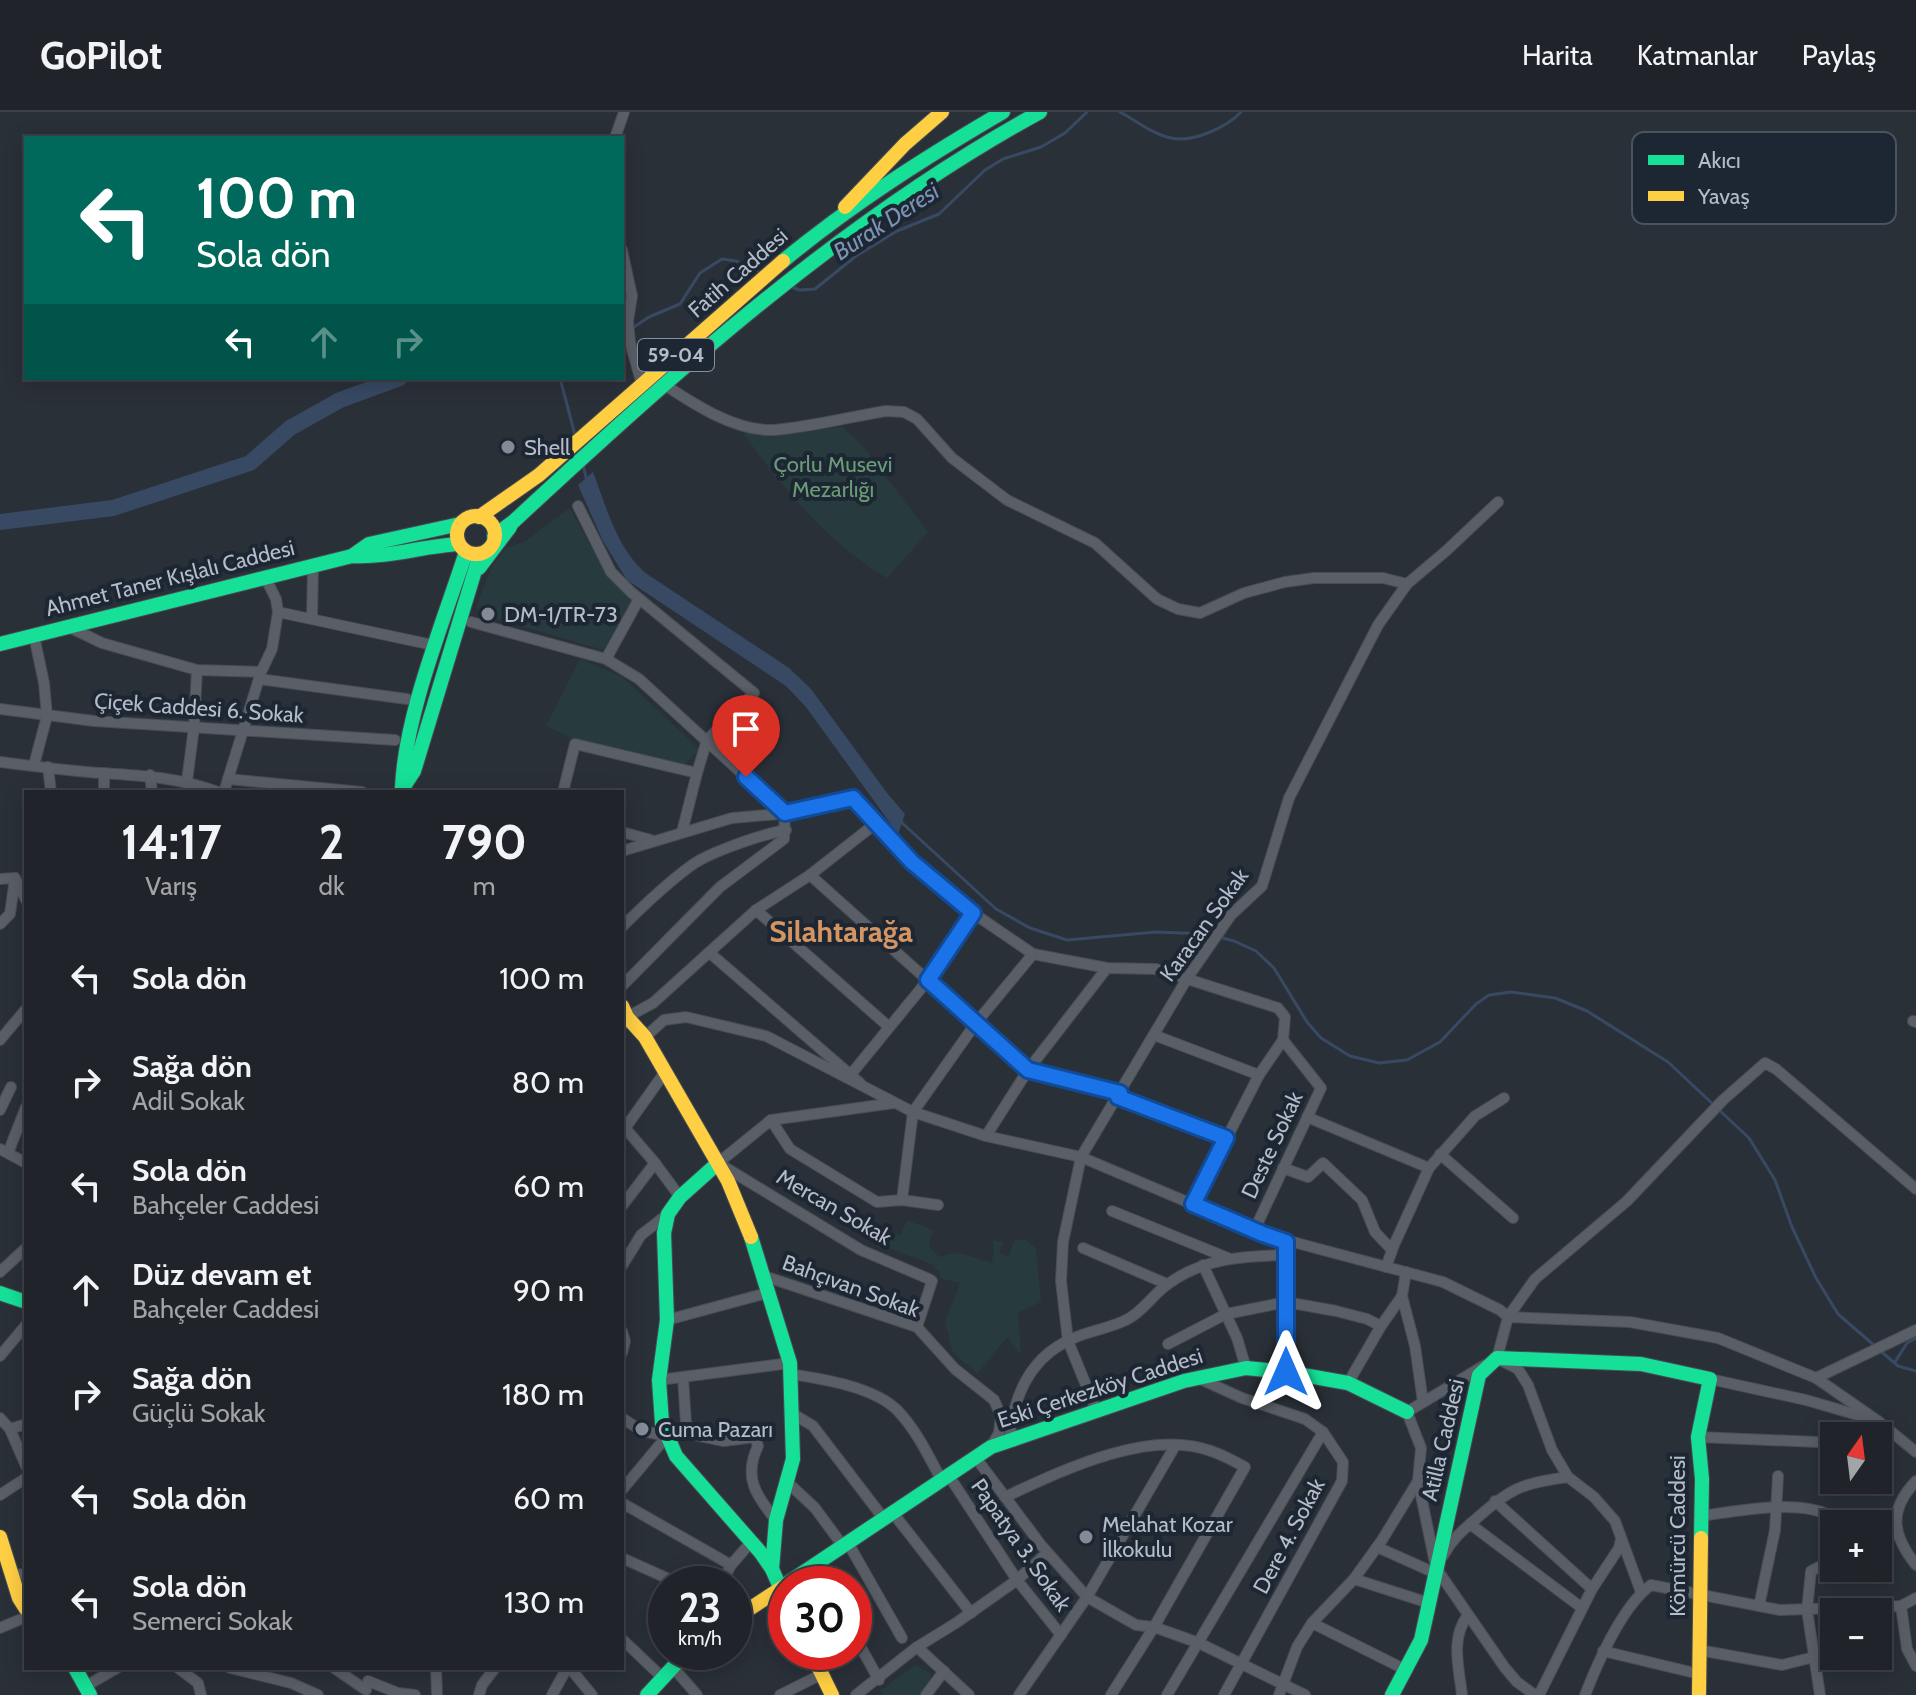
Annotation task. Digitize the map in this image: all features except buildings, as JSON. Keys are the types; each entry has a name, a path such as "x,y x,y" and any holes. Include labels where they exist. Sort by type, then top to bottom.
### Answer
{"main road":[{"path":"833,220 869,179 942,112"},
{"name":"Fatih Caddesi","path":"479,517 539,475 833,220 925,158 1003,112"},
{"name":"Fatih Caddesi","path":"494,536 797,273 894,199 983,143 1040,112"},
{"path":"470,517 488,521 494,536 488,550 428,546 374,557 352,556 369,544 460,524 470,517"},
{"path":"402,790 414,771 473,574 513,522"},
{"path":"460,524 457,536 468,550 473,574"},
{"path":"401,790 403,759 468,550"},
{"name":"Ahmet Taner Kışlalı Caddesi","path":"0,644 352,556"},
{"path":"624,1015 645,1037 718,1163 751,1238 791,1369 793,1459 776,1520 772,1566"},
{"path":"718,1163 680,1197 668,1214 664,1233 667,1320 659,1380 662,1423 676,1456 752,1541 770,1566"},
{"path":"0,1293 24,1301"},
{"path":"1497,1358 1641,1364 1710,1379"},
{"name":"Atilla Caddesi","path":"1392,1695 1421,1640 1479,1375 1497,1358"},
{"name":"Eski Çerkezköy Caddesi","path":"811,1566 991,1447 1198,1378 1246,1368 1286,1372 1348,1383 1407,1412"},
{"name":"Kömürcü Caddesi","path":"1699,1695 1701,1516 1698,1437 1710,1379"},
{"path":"0,1537 19,1575 24,1599"},
{"path":"76,1670 88,1691"},
{"path":"820,1670 832,1695"},
{"path":"647,1695 667,1672"}],"street":[{"path":"616,136 624,112"},
{"path":"624,259 632,296 628,321 630,342 642,385"},
{"path":"665,385 699,406 743,425 772,430 886,411 904,412 917,419 952,458 1007,500 1095,543 1157,599 1178,609 1200,613 1244,593 1314,578 1383,578 1407,584"},
{"name":"Karacan Sokak","path":"1097,1412 1068,1341 1061,1281 1063,1242 1081,1157 1188,977 1222,927 1262,886 1289,798 1378,625 1407,584 1498,502"},
{"path":"578,506 611,572 639,599 754,693 707,740 682,832"},
{"path":"312,619 313,565"},
{"path":"222,790 272,649 278,612 276,599 265,577"},
{"path":"606,659 639,599"},
{"path":"278,612 428,644"},
{"path":"471,622 606,659 639,679 785,813 784,839 720,887 624,984"},
{"path":"69,627 102,643 197,670 260,676 407,699"},
{"path":"34,636 47,716 34,765"},
{"path":"187,781 197,670"},
{"name":"Çiçek Caddesi 6. Sokak","path":"0,709 47,716 395,740"},
{"path":"564,790 575,744 697,773"},
{"path":"0,762 150,775 187,781 215,790"},
{"path":"48,767 51,790"},
{"path":"104,773 104,790"},
{"path":"150,775 152,790"},
{"path":"228,779 341,790"},
{"path":"624,850 732,818 785,813 853,798 912,862 973,913 1033,954 1107,968 1147,968 1188,977 1278,1008 1285,1017 1283,1040 1259,1075 1193,1204"},
{"path":"624,1014 653,1003 711,954 756,910 810,875 875,824"},
{"path":"624,925 695,862 786,830"},
{"path":"624,833 654,841"},
{"path":"810,875 1028,1070 1119,1095 1226,1138"},
{"path":"0,879 15,878"},
{"path":"15,878 24,896"},
{"path":"0,924 10,914 15,878"},
{"path":"756,910 889,1027"},
{"path":"852,1073 928,980 973,913"},
{"path":"711,954 809,1040 852,1073 866,1089"},
{"path":"902,1200 913,1112 976,1023 1033,954"},
{"path":"986,1136 1028,1070 1107,968"},
{"path":"0,1040 24,1011"},
{"path":"645,1037 664,1020 686,1017 766,1036 913,1112 986,1136 1081,1157 1254,1231 1443,1282 1508,1317 1630,1322 1718,1338 1816,1378 1916,1452"},
{"path":"1154,1035 1259,1075"},
{"name":"Deste Sokak","path":"1254,1231 1321,1088 1283,1040"},
{"path":"1621,1539 1619,1548 1592,1589 1537,1695 1517,1682 1436,1570 1418,1481 1421,1448 1407,1412 1497,1358 1508,1317 1535,1279 1627,1201 1723,1100 1765,1063 1776,1069 1916,1189"},
{"path":"665,1072 624,1130 655,1163 680,1197"},
{"path":"0,1110 11,1087"},
{"path":"1386,1267 1429,1168 1475,1116 1504,1098"},
{"path":"718,1163 771,1120 894,1103"},
{"path":"24,1111 4,1151 24,1162"},
{"path":"1307,1117 1429,1168"},
{"path":"771,1120 790,1149 877,1202 902,1200 938,1205"},
{"path":"1440,1154 1513,1218"},
{"path":"624,1203 655,1163"},
{"name":"Mercan Sokak","path":"718,1163 861,1250 932,1281 917,1327"},
{"path":"1283,1168 1308,1177 1323,1163 1362,1200 1375,1232 1392,1250"},
{"path":"1112,1211 1228,1258"},
{"path":"624,1263 641,1235 668,1214"},
{"path":"1286,1242 1286,1372"},
{"path":"1083,1248 1167,1284"},
{"path":"0,1272 24,1250"},
{"path":"1009,1441 1013,1407 1019,1389 1045,1355 1068,1341 1127,1320 1167,1284 1203,1265 1228,1258 1286,1255"},
{"path":"1203,1265 1237,1338 1246,1368"},
{"path":"1406,1272 1402,1296 1415,1346 1423,1402"},
{"name":"Bahçıvan Sokak","path":"760,1275 917,1327 955,1369 994,1400 1001,1416 999,1433 991,1447"},
{"path":"667,1320 767,1293"},
{"path":"1348,1383 1402,1296"},
{"path":"1168,1344 1226,1314 1286,1302 1336,1311 1381,1326"},
{"path":"0,1356 24,1327"},
{"path":"1816,1378 1916,1330"},
{"path":"1497,1358 1518,1369 1528,1385 1552,1450 1568,1477 1594,1497 1615,1521 1641,1592"},
{"name":"Papatya 3. Sokak","path":"659,1380 791,1369 867,1392 890,1403 920,1439 1017,1580 1061,1635"},
{"path":"683,1377 686,1424 695,1435 724,1441 755,1437 758,1446 752,1459 755,1494 776,1520"},
{"path":"1167,1695 1323,1432 1305,1419 1242,1398 1198,1378"},
{"path":"1710,1379 1806,1400 1878,1421"},
{"path":"793,1414 813,1426 971,1613"},
{"path":"0,1418 10,1429 24,1461"},
{"path":"624,1419 642,1431 667,1436 624,1488"},
{"path":"10,1429 24,1425"},
{"name":"Dere 4. Sokak","path":"1224,1695 1342,1481 1343,1462 1323,1432"},
{"path":"1698,1437 1820,1443"},
{"path":"1005,1497 1075,1464 1158,1446 1212,1451 1245,1467 1154,1627 1111,1695"},
{"path":"1019,1695 1087,1597 1175,1446"},
{"path":"976,1458 1047,1553 1087,1597 1136,1625 1154,1627 1199,1643 1305,1695"},
{"path":"1759,1606 1772,1549 1778,1476"},
{"path":"1436,1570 1453,1540 1495,1501 1514,1488 1539,1480 1568,1477"},
{"path":"0,1495 24,1479"},
{"path":"785,1480 815,1508 845,1544 902,1638"},
{"path":"1279,1695 1297,1647 1312,1623 1354,1579 1418,1481"},
{"path":"1916,1481 1897,1509 1895,1521 1916,1565"},
{"path":"1495,1501 1592,1589"},
{"path":"624,1504 731,1565 752,1541"},
{"path":"1701,1516 1776,1509 1820,1511"},
{"path":"1470,1524 1582,1608"},
{"path":"1892,1534 1897,1528"},
{"path":"1377,1547 1436,1570"},
{"path":"856,1695 879,1680 917,1647 1017,1580 1047,1553"},
{"path":"624,1559 648,1570"},
{"path":"1820,1566 1811,1571 1807,1610 1820,1695"},
{"path":"1354,1579 1429,1603"},
{"path":"1585,1695 1603,1651 1641,1592 1651,1585 1780,1610 1901,1606 1916,1598"},
{"path":"1901,1606 1907,1649 1916,1666"},
{"path":"1462,1695 1457,1636 1460,1625 1468,1615"},
{"path":"0,1628 24,1618"},
{"path":"1312,1623 1406,1670"},
{"path":"624,1640 697,1695"},
{"path":"917,1647 969,1695"},
{"path":"1699,1650 1782,1665 1814,1657"},
{"path":"1603,1651 1699,1674"},
{"path":"872,1667 879,1680"},
{"path":"88,1691 114,1670"},
{"path":"181,1670 198,1683"},
{"path":"197,1670 201,1695"},
{"path":"241,1670 291,1683 318,1695"},
{"path":"337,1670 366,1689 415,1695"},
{"path":"366,1689 373,1670"},
{"path":"436,1670 437,1695"},
{"path":"479,1695 482,1685 493,1670"},
{"path":"552,1695 568,1670"},
{"path":"571,1670 592,1695"},
{"path":"926,1695 944,1671"},
{"path":"780,1695 822,1674"}],"green space":[{"name":"Çorlu Musevi Mezarlığı","path":"842,427 861,444 928,532 887,578 845,549 808,513 773,474 743,433"},
{"path":"570,508 609,579 632,600 603,650 494,618 494,614 476,608 491,568 506,548 524,542"},
{"path":"580,659 621,676 700,750 684,765 573,739 546,726"},
{"path":"907,1220 933,1230 929,1247 940,1257 957,1252 992,1263 992,1240 1003,1242 999,1253 1008,1257 1015,1240 1026,1240 1036,1248 1041,1302 1018,1312 1021,1355 1007,1338 977,1374 952,1351 945,1321 960,1283 940,1278 940,1272 931,1264 871,1241 879,1226 900,1236"},
{"path":"915,1665 930,1673 931,1682 921,1695 883,1695 880,1691"}],"water":[{"path":"593,472 619,538 644,572 789,668 811,689 905,814 898,834 806,707 786,686 627,580 603,541 578,485"}],"waterway":[{"name":"Burak Deresi","path":"792,287 815,289 856,256 897,231 939,214 985,170 1003,159 1041,147 1065,133 1087,112"},
{"name":"Burak Deresi","path":"1120,112 1158,134 1180,139 1209,132 1241,112"},
{"name":"Burak Deresi","path":"624,334 649,317 680,304 700,273 722,259 736,261 760,272"},
{"path":"0,522 113,508 250,463 290,428 340,400 395,380"},
{"path":"561,380 575,435"},
{"path":"583,465 587,481"},
{"path":"900,821 996,909 1030,928 1067,940 1156,932 1208,934 1256,951 1274,968 1307,1022 1321,1038 1350,1056 1379,1063 1407,1060 1440,1042 1476,1004 1489,995 1511,992 1555,998 1587,1011 1668,1062 1749,1138 1775,1180 1792,1227 1816,1278 1838,1314 1898,1366 1916,1371"},
{"path":"1895,1362 1907,1343 1916,1338"}],"traffic: fast":[{"path":"783,261 890,182 1003,112"},
{"path":"494,536 764,300 898,200 1040,112"},
{"path":"352,556 369,544 460,524"},
{"path":"479,568 510,527"},
{"path":"0,644 352,556 459,544"},
{"path":"402,788 410,730 418,700 466,552"},
{"path":"402,790 414,771 480,554"},
{"path":"718,1163 680,1197 668,1214 664,1233 667,1320 659,1380 662,1423 676,1456 770,1566"},
{"path":"751,1237 790,1363 793,1459 776,1520 772,1566"},
{"path":"0,1293 24,1301"},
{"path":"1392,1695 1421,1640 1479,1375 1497,1358 1641,1364 1710,1379 1698,1437 1702,1479 1701,1538"},
{"path":"813,1566 991,1447 1184,1381 1246,1368 1286,1372 1348,1383 1407,1412"},
{"path":"76,1670 90,1695"},
{"path":"647,1695 670,1670"}],"traffic: slow":[{"path":"845,207 905,144 942,112"},
{"path":"479,517 539,475 783,261"},
{"path":"476,516 489,522 495,535 489,548 476,554 463,548 457,535 463,522 476,516"},
{"path":"624,1010 645,1037 728,1181 751,1237"},
{"path":"0,1537 24,1606"},
{"path":"1699,1695 1701,1538"},
{"path":"752,1607 768,1597"},
{"path":"820,1670 832,1695"}],"place":[{"name":"Shell","path":"508,447"},
{"name":"DM-1/TR-73","path":"488,614"},
{"name":"Cuma Pazarı","path":"642,1429"},
{"name":"Melahat Kozar İlkokulu","path":"1086,1537"}],"district":[{"name":"Silahtarağa","path":"841,931"}],"route":[{"path":"746,777 785,813 853,798 912,862 973,913 928,980 1028,1070 1120,1093 1118,1097 1226,1138 1193,1204 1286,1242 1286,1372"}]}
